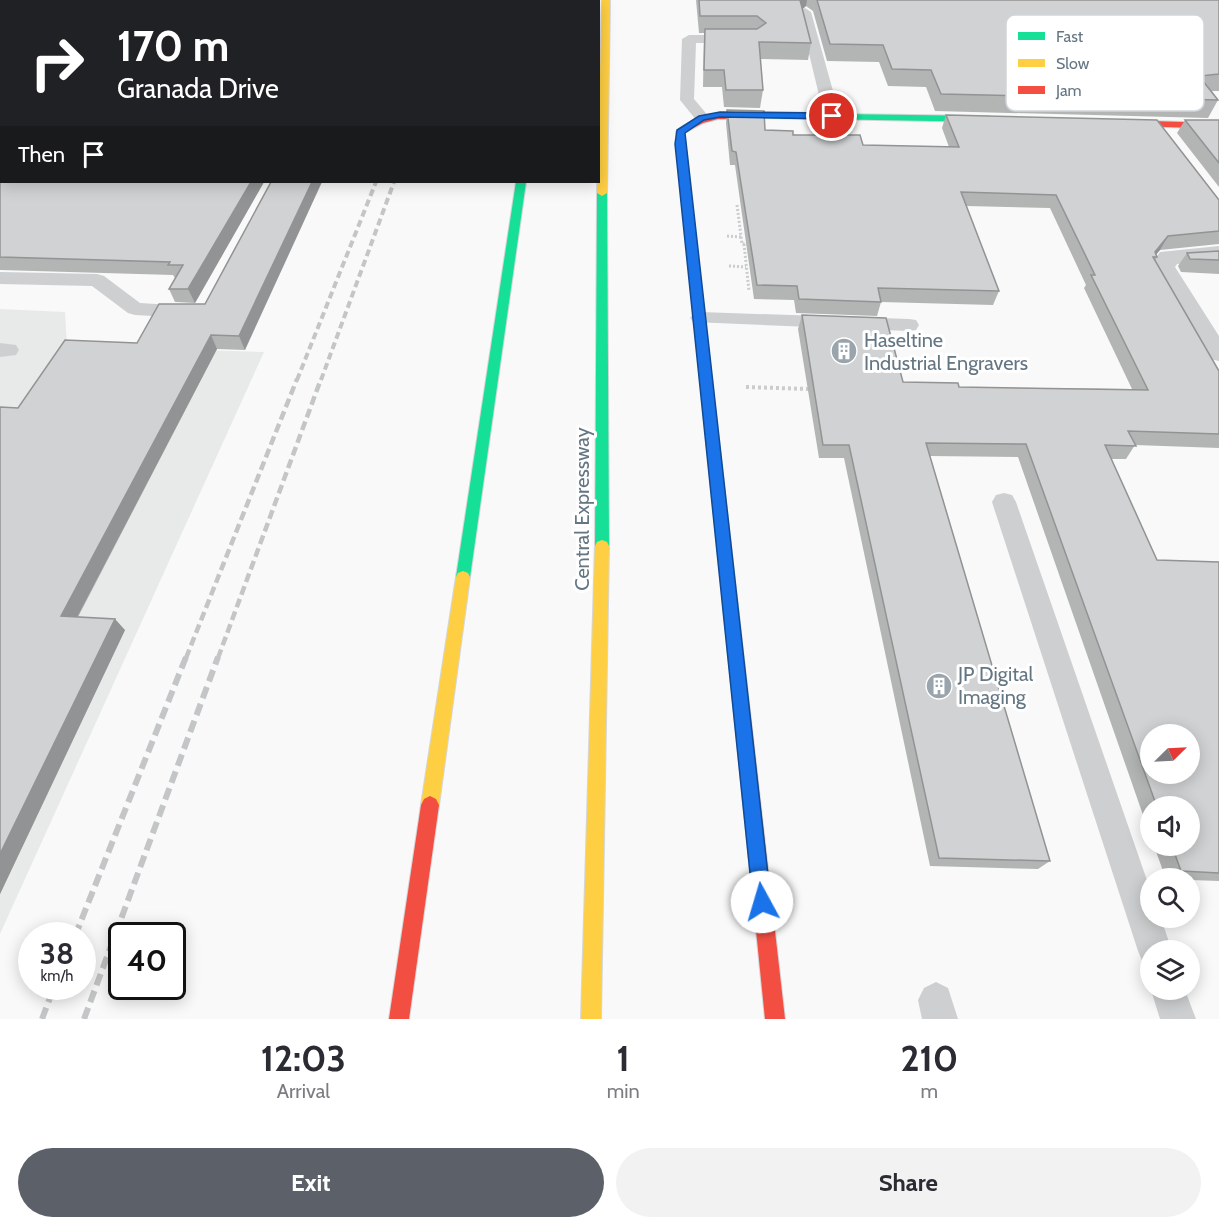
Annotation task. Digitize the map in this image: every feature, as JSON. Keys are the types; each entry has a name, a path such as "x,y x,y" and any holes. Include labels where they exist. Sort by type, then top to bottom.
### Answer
{"main road":[{"name":"Central Expressway","path":"591,1019 602,547 602,99 606,0"},
{"path":"774,1019 680,132 696,120 720,115 1002,119"},
{"path":"1103,123 1219,126"},
{"path":"399,1019 521,183"}],"street":[{"path":"1158,125 1175,147"},
{"path":"1219,254 1169,257 1162,267 1210,344 1219,352"}],"lane":[{"path":"805,12 832,116"},
{"path":"696,120 687,100 689,39 755,39"},
{"path":"0,278 97,280 135,309 202,312 208,302"},
{"path":"700,318 909,324"},
{"path":"1004,502 1151,940"},
{"path":"1171,1000 1178,1019"}],"path":[{"path":"737,205 744,244 749,296"},
{"path":"744,244 755,244"},
{"path":"745,259 757,259"},
{"path":"741,387 808,389"}],"shaded area":[{"path":"0,309 65,312 67,346 264,352 0,934"}],"building":[{"path":"699,0 800,0 811,43 759,42 763,90 726,90 724,70 704,70 705,29 757,29 766,23 757,16 700,16"},
{"path":"817,0 1219,0 1219,74 1204,76 1204,15 1006,15 1006,95 941,94 931,70 892,69 883,45 830,44"},
{"path":"1204,82 1218,100 1204,100"},
{"path":"727,110 764,111 765,130 793,131 793,135 860,135 863,145 959,147 946,115 1157,120 1219,200 1219,231 1168,236 1155,252 1157,257 1153,257 1219,371 1219,434 1128,431 1136,446 1105,445 1157,560 1219,562 1219,873 1200,872 1200,868 1180,868 1176,856 1200,856 1200,796 1153,796 1149,784 1200,784 1200,724 1140,724 1140,760 1026,444 926,443 1050,861 939,858 849,445 823,445 802,315 886,318 903,382 958,383 959,387 1148,390 1091,275 1095,275 1056,195 961,192 999,291 878,288 881,302 799,299 797,286 757,285 736,152 732,151"},
{"path":"1185,120 1219,120 1219,163"},
{"path":"0,183 250,183 188,289 169,289 183,265 168,265 170,262 0,257"},
{"path":"270,183 312,183 239,336 211,335 61,616 115,619 0,854 0,407 18,408 65,340 137,343 159,304 205,304"},
{"path":"1219,251 1219,260 1190,259 1187,253"}],"railway":[{"path":"297,380 376,183"},
{"path":"321,380 394,183"},
{"path":"186,658 297,379"},
{"path":"218,658 321,379"},
{"path":"81,922 186,657"},
{"path":"84,1019 218,657"},
{"path":"42,1019 49,1000"}],"traffic: fast":[{"path":"758,116 989,119"},
{"path":"463,577 521,183"},
{"path":"602,193 602,546"},
{"path":"691,241 741,703"}],"traffic: slow":[{"path":"602,193 606,0"},
{"path":"591,1019 602,546"},
{"path":"430,805 463,577"}],"traffic: jam":[{"path":"691,241 680,132 700,121 718,116 758,116"},
{"path":"1116,123 1219,126"},
{"path":"741,703 775,1019"},
{"path":"399,1019 430,805"}],"place":[{"name":"Haseltine Industrial Engravers","path":"844,351"},
{"name":"JP Digital Imaging","path":"939,686"}],"route":[{"path":"762,902 680,132 702,118 720,115 832,116"}]}
